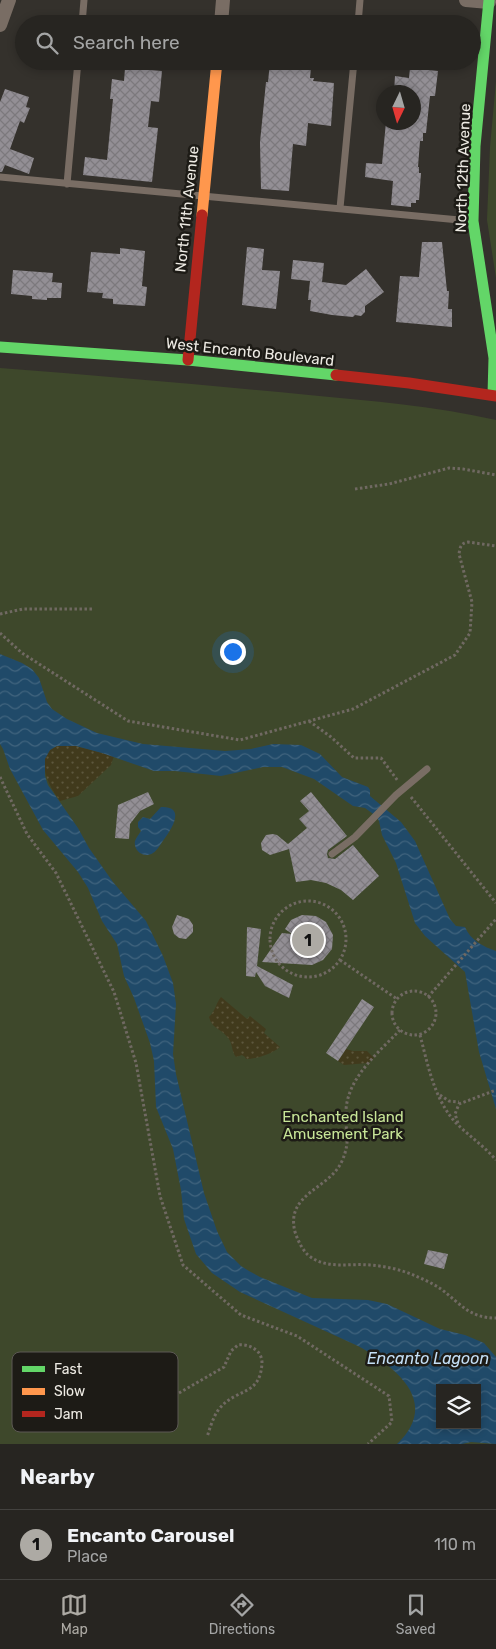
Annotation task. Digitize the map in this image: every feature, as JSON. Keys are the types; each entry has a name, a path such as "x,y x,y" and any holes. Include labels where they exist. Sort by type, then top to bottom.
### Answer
{"street":[{"path":"0,25 9,0"},
{"path":"222,15 223,0"},
{"path":"466,0 489,1"},
{"name":"North 12th Avenue","path":"489,1 476,146 473,221 494,358 494,395"},
{"name":"North 11th Avenue","path":"188,360 216,70"},
{"name":"West Encanto Boulevard","path":"0,347 188,360 417,384 494,395"}],"lane":[{"path":"83,15 84,0"},
{"path":"359,15 360,0"},
{"path":"67,184 77,70"},
{"path":"340,208 353,70"},
{"path":"0,178 473,221"},
{"path":"332,854 355,837 396,795 427,769"}],"path":[{"path":"355,489 389,484 449,468 496,475"},
{"path":"0,633 22,653 128,721 240,740 353,709 455,655 470,633 472,602 459,554 460,546 464,542 468,542 496,546"},
{"path":"0,614 23,609 92,608"},
{"path":"308,721 331,737 354,758 381,758 496,903"},
{"path":"0,777 27,834 56,873 114,992 136,1063 160,1196 183,1265 241,1315 296,1336 389,1396 392,1422 368,1444"},
{"path":"305,902 314,902 328,907 338,915 346,933 346,945 340,960 327,972 313,977 305,978 286,971 276,961 270,942 270,932 277,918 289,906 305,902"},
{"path":"428,997 496,919"},
{"path":"340,960 397,1000"},
{"path":"412,992 423,993 428,997 435,1008 435,1022 431,1028 420,1035 412,1036 400,1030 395,1025 392,1013 397,1000 404,994 412,992"},
{"path":"400,1030 354,1082 346,1107 348,1140 345,1154 334,1174 311,1190 296,1210 294,1222 297,1239 308,1254 322,1263 331,1265 370,1265 400,1271 420,1278 439,1288 473,1314 481,1317 496,1318"},
{"path":"420,1035 437,1093 447,1111 459,1126 496,1160"},
{"path":"459,1126 455,1114 457,1106 462,1102 496,1090"},
{"path":"437,1093 449,1101 462,1102"},
{"path":"179,1393 224,1367 232,1351 238,1345 250,1346 260,1353 262,1363 259,1380 254,1386 230,1399 218,1410 207,1437"}],"green space":[{"path":"496,81 496,278 487,220 490,147"},
{"name":"Enchanted Island Amusement Park","path":"0,368 379,402 450,411 496,420 496,1444 0,1444"}],"sand":[{"path":"61,745 76,746 114,756 111,765 78,796 60,801 47,779 44,762 46,755 52,749"},
{"path":"221,997 247,1019 250,1016 266,1029 264,1033 280,1047 268,1054 254,1058 246,1059 242,1055 236,1057 230,1040 212,1024 209,1017"},
{"path":"346,1049 367,1051 374,1058 368,1063 344,1065 338,1061"}],"water":[{"name":"Encanto Lagoon","path":"0,654 32,669 39,678 47,702 52,709 67,719 97,733 143,744 225,751 251,749 273,744 301,745 320,754 342,777 368,787 370,796 401,822 415,841 450,919 456,926 465,927 470,936 478,942 496,951 496,1109 479,1052 465,972 425,936 415,923 396,863 382,835 376,816 365,808 353,806 314,779 282,767 263,767 221,776 175,771 154,771 76,746 57,746 50,750 45,759 45,776 48,785 113,882 146,921 163,956 173,983 176,1004 173,1054 176,1074 204,1193 217,1231 227,1252 241,1266 260,1277 312,1298 368,1300 387,1304 440,1329 465,1335 484,1343 496,1357 496,1444 471,1442 462,1444 397,1444 410,1429 415,1414 414,1400 408,1387 399,1375 358,1346 240,1292 212,1273 196,1254 184,1219 181,1190 173,1149 156,1107 154,1061 150,1043 124,976 117,944 102,921 88,888 78,872 43,830 10,769 0,744"},
{"path":"161,807 173,810 175,818 173,824 168,834 153,853 146,855 140,853 135,845 135,840 141,831 138,827 138,822 143,817 150,819"}],"building":[{"path":"125,70 162,71 159,102 151,101 148,127 158,128 152,182 83,175 85,157 107,160 113,99 110,99 112,79 124,81"},
{"path":"269,70 311,70 310,78 314,78 313,81 334,83 331,126 308,123 306,146 293,144 289,191 261,189 260,142 266,82 268,82"},
{"path":"410,70 438,71 435,96 430,96 426,133 423,133 423,141 420,141 418,167 419,173 421,173 419,200 416,200 416,203 411,203 411,207 391,205 393,181 365,177 366,163 382,164 385,130 421,130 421,85 394,85 395,76 409,78"},
{"path":"5,89 29,97 26,107 30,108 24,123 20,121 10,149 34,158 29,174 5,165 2,172 0,172 0,102"},
{"path":"422,242 442,242 447,291 449,291 448,309 452,309 452,327 396,322 400,276 419,277"},
{"path":"247,247 264,249 262,270 280,271 276,309 242,305"},
{"path":"120,248 145,251 142,286 147,287 145,306 113,304 113,299 102,298 103,293 87,292 91,252 120,254"},
{"path":"293,260 324,263 322,282 346,285 366,269 384,292 365,306 365,312 361,316 332,315 310,311 311,300 308,300 310,281 291,279"},
{"path":"13,270 53,273 52,282 62,283 61,298 47,298 47,300 32,299 32,296 11,294"},
{"path":"148,792 154,804 140,811 130,824 129,839 115,838 118,805"},
{"path":"311,792 347,836 328,850 328,858 335,859 353,845 379,876 353,900 341,890 326,883 311,880 296,882 289,849 270,855 262,850 261,843 266,835 277,835 288,844 307,828 299,819 309,811 300,801"},
{"path":"177,915 189,919 193,925 193,932 186,939 179,938 174,934 172,927"},
{"path":"302,915 316,916 326,922 333,935 332,949 323,960 312,965 262,962 282,933 292,934 285,929 291,920"},
{"path":"247,927 261,929 257,966 293,985 289,998 265,986 256,972 255,977 246,976"},
{"path":"362,999 374,1007 338,1061 326,1053"},
{"path":"428,1250 448,1254 444,1269 424,1264"}],"traffic: fast":[{"path":"489,0 475,146 473,221 494,358 493,395"},
{"path":"0,347 188,360 336,375"}],"traffic: slow":[{"path":"202,215 216,70"}],"traffic: jam":[{"path":"188,360 202,215"},
{"path":"336,375 409,383 496,396"}],"place":[{"name":"Encanto Carousel","path":"308,940"}]}
